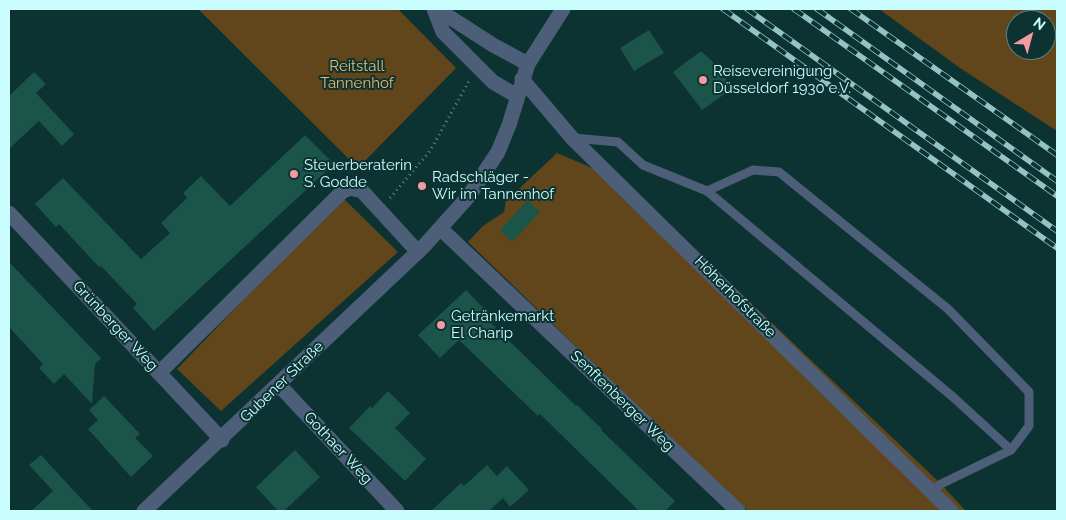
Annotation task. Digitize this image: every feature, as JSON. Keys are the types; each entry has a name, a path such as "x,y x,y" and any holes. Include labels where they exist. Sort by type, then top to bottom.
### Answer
{"street":[{"path":"436,9 493,45 528,64"},
{"path":"436,9 443,32 493,82 517,96"},
{"name":"Gubener Straße","path":"144,511 222,440 418,252 441,229 468,197 498,152 509,125 528,64 563,9"},
{"name":"Höherhofstraße","path":"522,79 572,138 951,511"},
{"path":"159,373 343,191 350,188 362,191 418,252"},
{"name":"Grünberger Weg","path":"9,213 222,440"},
{"name":"Senftenberger Weg","path":"441,229 738,511"},
{"name":"Gothaer Weg","path":"279,385 397,511"}],"lane":[{"path":"572,138 618,142 643,165 707,190 953,397 1011,450"},
{"path":"707,190 753,170 779,172 948,309 1029,392 1029,426 1011,450 941,484 932,491"}],"path":[{"path":"380,210 430,151 477,67"}],"green space":[{"name":"Reitstall Tannenhof","path":"198,9 398,9 456,68 358,168"},
{"path":"879,9 1057,9 1057,131 960,68"},
{"path":"557,153 623,181 941,484 966,511 748,511 468,242 483,226 504,212 506,201"},
{"path":"342,197 398,252 221,411 177,369"}],"building":[{"path":"649,30 664,53 634,71 620,48"},
{"name":"Reisevereinigung Düsseldorf 1930 e.V.","path":"701,51 713,62 733,88 702,110 673,72"},
{"path":"34,72 46,84 36,93 74,134 62,146 39,121 9,149 9,96"},
{"path":"305,135 334,164 154,331 133,308 137,304 59,224 56,227 35,204 63,178 141,259 170,233 161,223 187,198 183,193 201,176 230,206"},
{"path":"528,200 540,212 512,242 500,230"},
{"path":"9,262 101,358 95,364 92,404 64,374 54,384 39,368 43,364 9,327"},
{"path":"466,290 495,320 491,323 675,501 665,511 639,511 540,414 538,416 459,340 440,358 418,335"},
{"path":"388,391 410,413 395,428 426,459 405,481 349,428 370,406 372,408"},
{"path":"104,396 140,434 135,438 153,456 131,477 88,429 98,420 89,410"},
{"path":"295,450 320,477 284,511 278,511 256,487"},
{"path":"41,455 93,511 31,511 53,491 29,465"},
{"path":"487,465 497,476 507,466 529,490 510,507 503,498 489,511 431,511 461,483 464,486"}],"railway":[{"path":"723,9 1057,248"},
{"path":"747,9 1057,231"},
{"path":"794,9 1057,196"},
{"path":"817,9 1057,181"},
{"path":"851,9 1057,155"}],"place":[{"name":"Reisevereinigung Düsseldorf 1930 e.V.","path":"703,80"},
{"name":"Steuerberaterin S. Godde","path":"294,174"},
{"name":"Radschläger - Wir im Tannenhof","path":"422,186"},
{"name":"Getränkemarkt El Charip","path":"441,325"}]}
